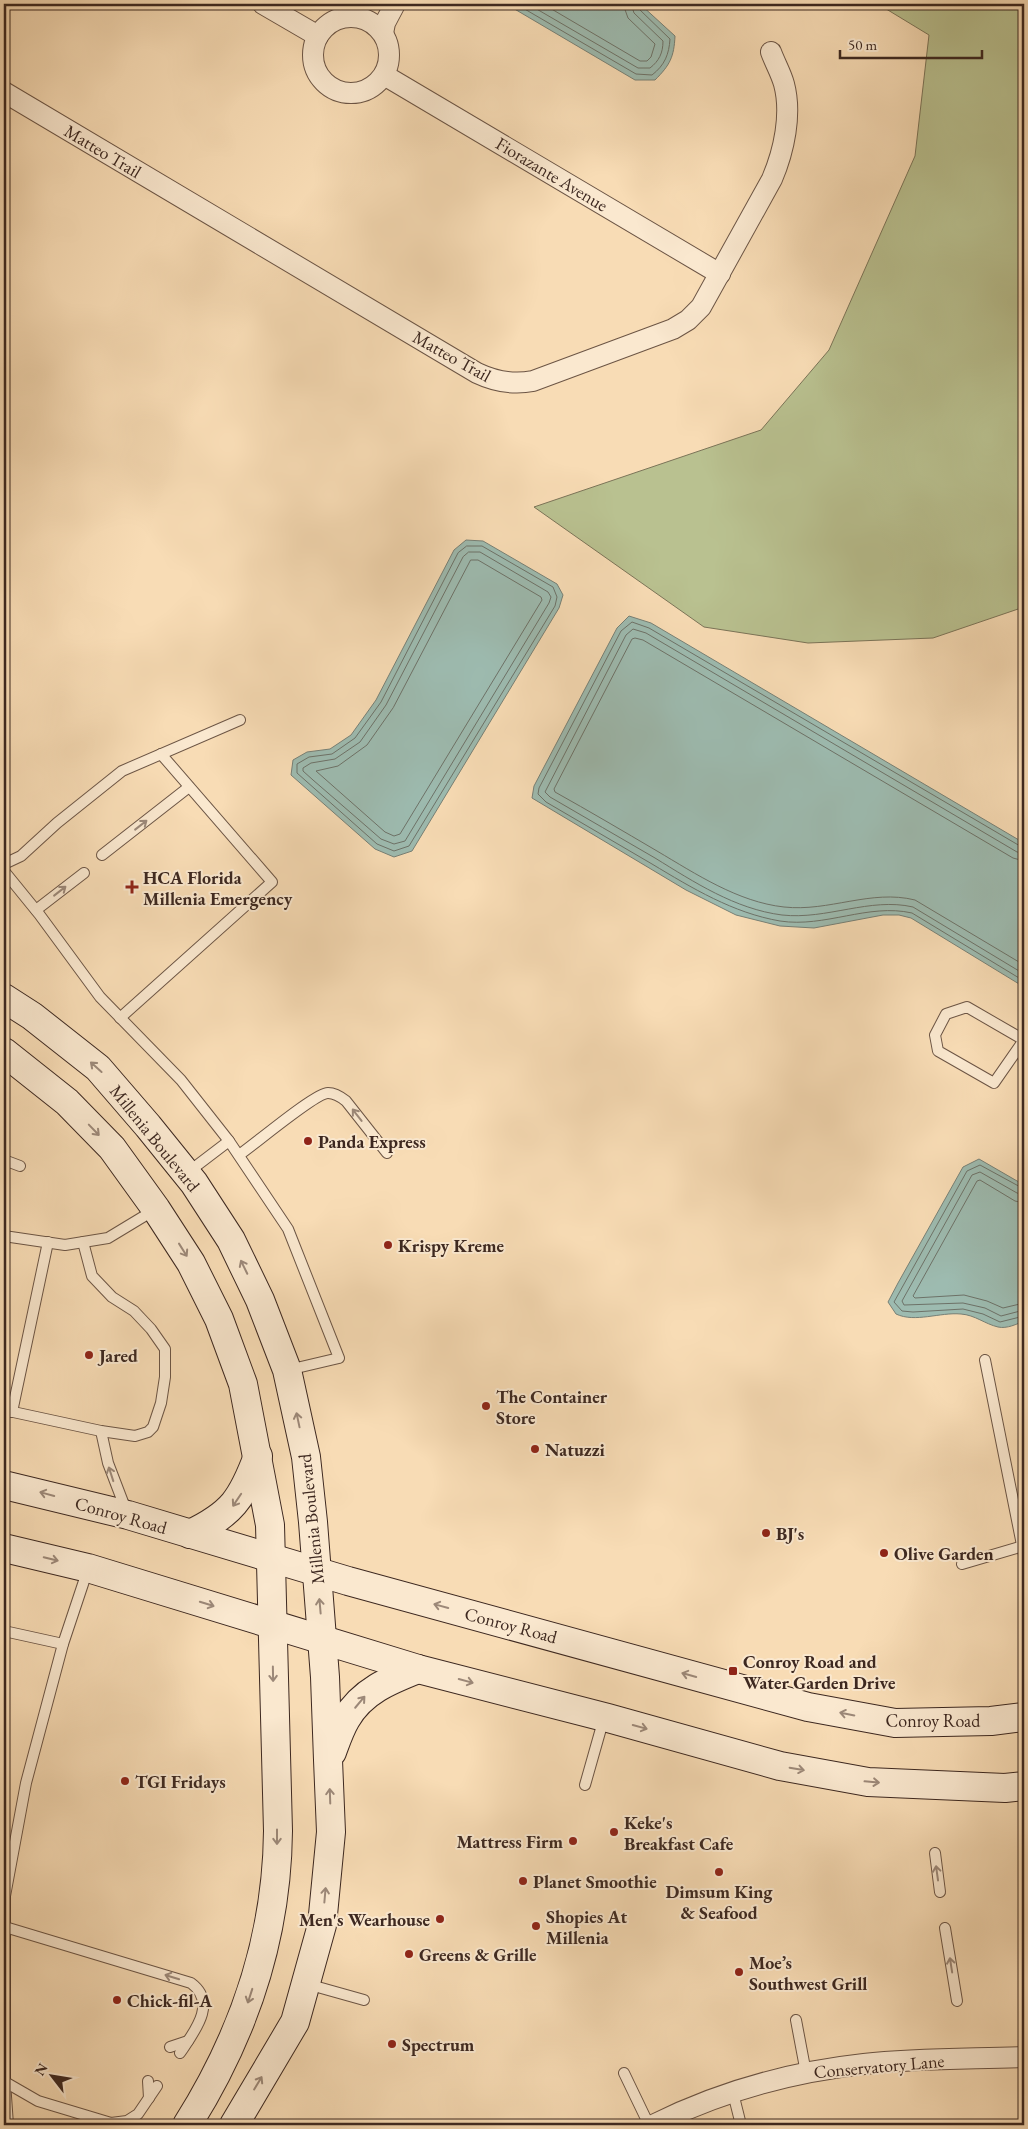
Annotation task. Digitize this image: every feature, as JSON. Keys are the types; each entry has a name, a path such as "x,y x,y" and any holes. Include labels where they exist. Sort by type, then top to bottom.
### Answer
{"street":[{"path":"263,4 318,36"},
{"path":"383,33 385,24 395,4"},
{"path":"362,10 383,33 388,42 390,54 388,65 384,75 377,84 363,91 347,93 337,91 327,85 315,68 314,46 318,36 325,27 334,21 362,10"},
{"name":"Matteo Trail","path":"4,92 452,358 495,380 514,383 533,381 673,329 688,320 700,307 772,179 780,156 788,106 784,84 770,52"},
{"name":"Fiorazante Avenue","path":"384,75 720,274"},
{"name":"Millenia Boulevard","path":"4,998 32,1016 98,1068 186,1173 231,1240 260,1300 287,1370 306,1457 322,1640 331,1832 322,1925 295,2022 234,2125"},
{"path":"4,1052 67,1102 112,1148 156,1209 191,1263 218,1319 243,1384 270,1525 274,1626 272,1671 278,1848 270,1919 257,1974 241,2022 212,2085 187,2125"},
{"path":"190,1534 214,1522 231,1508 247,1485 258,1456"},
{"name":"Conroy Road","path":"4,1485 128,1515 317,1572 808,1707 895,1723 1024,1717"},
{"path":"4,1548 88,1568 418,1669 604,1717 780,1766 868,1782 995,1788 1024,1786"},
{"path":"328,1760 346,1719 366,1695 388,1681 418,1669"},
{"name":"Conservatory Lane","path":"664,2123 733,2093 806,2073 865,2064 1024,2057"}],"lane":[{"path":"4,864 21,856 57,823 122,771 240,720"},
{"path":"120,1018 272,882 161,754"},
{"path":"102,855 189,787"},
{"path":"4,871 36,910 100,998 181,1080 229,1141 288,1229 339,1358 287,1370"},
{"path":"36,910 84,873"},
{"path":"967,1006 1024,1040 994,1083 938,1052 935,1035 946,1014 967,1006"},
{"path":"239,1155 313,1100 328,1093 337,1095 346,1101 387,1153"},
{"path":"186,1173 229,1141"},
{"path":"4,1160 20,1166"},
{"path":"4,1236 65,1245 108,1238 156,1209"},
{"path":"48,1242 8,1411 101,1431 135,1436 148,1432 153,1427 162,1403 165,1377 165,1349 151,1329 134,1311 112,1297 92,1276 82,1242"},
{"path":"962,1564 1023,1551 985,1360"},
{"path":"101,1431 114,1484 128,1515"},
{"path":"8,2125 5,2082 4,1896 26,1783 63,1644 88,1568"},
{"path":"4,1632 63,1644"},
{"path":"585,1785 604,1717"},
{"path":"935,1853 940,1892"},
{"path":"5,1927 191,1983 198,1988 205,2006 199,2022 180,2053"},
{"path":"945,1928 956,2001"},
{"path":"307,1984 364,2000"},
{"path":"796,2020 806,2073"},
{"path":"170,2047 188,2041"},
{"path":"624,2073 649,2125"},
{"path":"148,2081 149,2098"},
{"path":"5,2082 38,2101 111,2123 127,2121 138,2114 158,2086"},
{"path":"733,2093 741,2125"}],"green space":[{"path":"878,4 1024,4 1024,607 933,638 808,643 704,627 534,507 761,430 829,350 915,156 929,35"}],"water":[{"path":"506,4 640,4 675,36 674,50 668,65 655,80 635,80"},
{"path":"466,540 483,541 557,584 563,595 559,608 412,851 394,857 375,849 291,775 293,760 307,752 330,749 351,735 376,700 454,550"},
{"path":"629,616 651,623 1024,843 1024,987 911,918 899,915 883,915 814,928 780,926 736,915 686,890 532,798 534,786 617,628"},
{"path":"979,1159 1024,1185 1024,1321 1012,1326 1001,1327 993,1326 971,1316 961,1314 911,1318 896,1314 888,1302 898,1283 963,1167"}],"place":[{"name":"HCA Florida Millenia Emergency","path":"132,887"},
{"name":"Panda Express","path":"308,1141"},
{"name":"Krispy Kreme","path":"388,1245"},
{"name":"Jared","path":"89,1355"},
{"name":"The Container Store","path":"486,1406"},
{"name":"Natuzzi","path":"535,1449"},
{"name":"BJ's","path":"766,1533"},
{"name":"Olive Garden","path":"884,1553"},
{"name":"Conroy Road and Water Garden Drive","path":"733,1671"},
{"name":"TGI Fridays","path":"125,1781"},
{"name":"Keke's Breakfast Cafe","path":"614,1832"},
{"name":"Mattress Firm","path":"573,1841"},
{"name":"Dimsum King & Seafood","path":"719,1872"},
{"name":"Planet Smoothie","path":"523,1881"},
{"name":"Men's Wearhouse","path":"440,1919"},
{"name":"Shopies At Millenia","path":"536,1926"},
{"name":"Greens & Grille","path":"409,1954"},
{"name":"Moe’s Southwest Grill","path":"739,1972"},
{"name":"Chick-fil-A","path":"117,2000"},
{"name":"Spectrum","path":"392,2044"}]}
